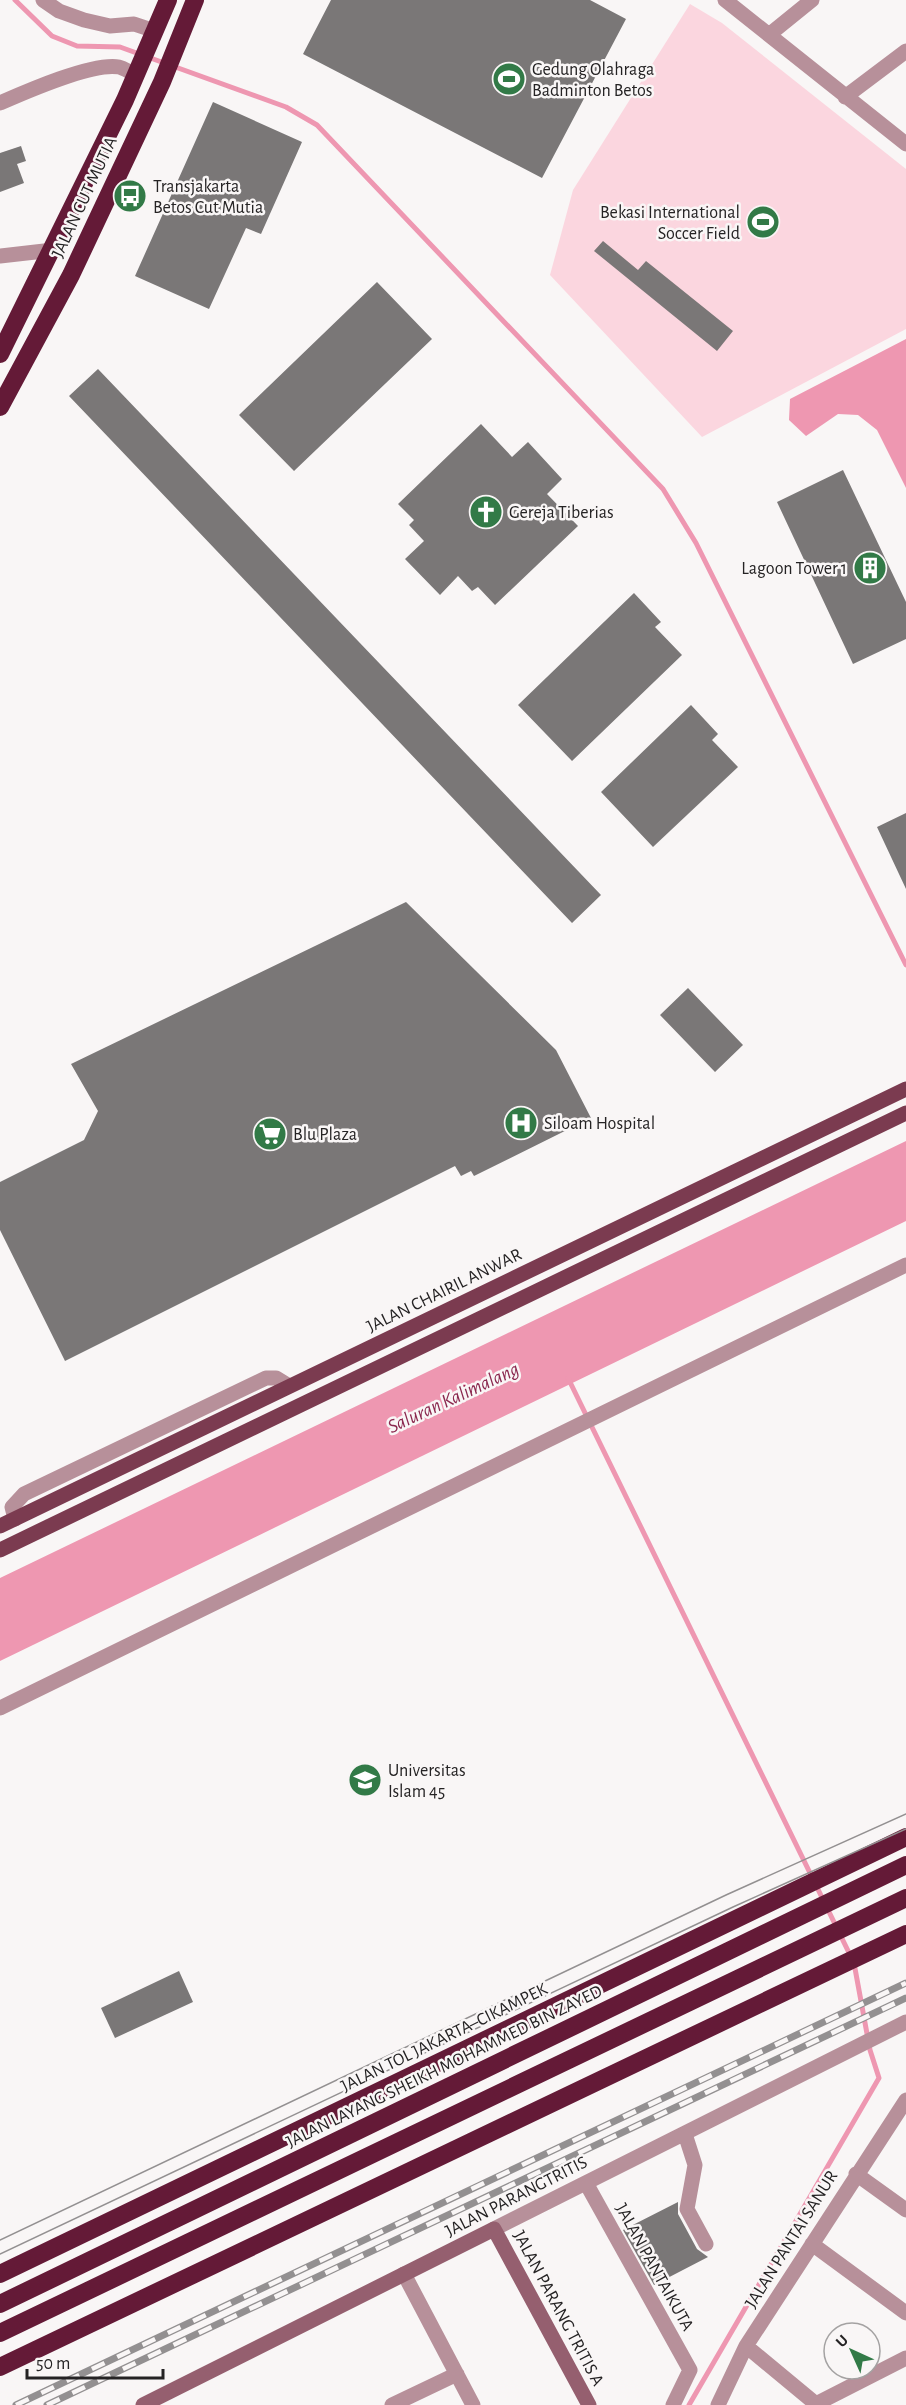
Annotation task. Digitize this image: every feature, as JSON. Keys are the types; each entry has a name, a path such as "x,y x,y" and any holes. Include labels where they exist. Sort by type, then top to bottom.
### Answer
{"highway":[{"name":"JALAN CUT MUTIA","path":"0,354 53,250 136,75 168,0"},
{"name":"JALAN CUT MUTIA","path":"0,407 71,275 162,82 195,0"},
{"name":"JALAN TOL JAKARTA–CIKAMPEK","path":"0,2274 906,1837"},
{"name":"JALAN LAYANG SHEIKH MOHAMMED BIN ZAYED","path":"0,2304 906,1865"},
{"path":"0,2333 906,1898"},
{"path":"0,2367 906,1934"}],"main road":[{"name":"JALAN CHAIRIL ANWAR","path":"0,1526 906,1089"},
{"path":"0,1550 906,1113"},
{"path":"665,1205 674,1225"},
{"path":"289,1386 300,1405"}],"street":[{"path":"43,0 59,11 84,20 110,26 134,24 153,35"},
{"path":"725,0 906,144"},
{"path":"770,34 812,0"},
{"path":"845,97 906,51"},
{"path":"0,103 35,87 97,69 118,67 136,75"},
{"path":"0,256 53,250"},
{"path":"0,1708 906,1265"},
{"name":"JALAN PARANGTRITIS","path":"151,2403 900,2026"},
{"name":"JALAN PANTAI SANUR","path":"718,2405 746,2346 906,2100"},
{"path":"685,2134 695,2165 687,2209 706,2244"},
{"path":"856,2174 906,2210"},
{"name":"JALAN PANTAIKUTA","path":"586,2183 690,2370 674,2405"},
{"name":"JALAN PARANG TRITIS A","path":"494,2229 589,2405"},
{"path":"812,2244 906,2313"},
{"path":"404,2274 473,2405"},
{"path":"746,2346 815,2404 906,2358"},
{"path":"392,2405 457,2374"}],"shaded area":[{"name":"Bekasi International Soccer Field","path":"690,4 722,23 906,169 906,329 702,437 550,275 573,190"}],"water":[{"path":"906,339 906,488 877,430 858,415 838,414 806,436 789,420 790,399"},
{"name":"Saluran Kalimalang","path":"906,1141 906,1221 0,1661 0,1578"}],"building":[{"path":"331,0 590,0 626,19 542,178 303,54"},
{"path":"213,102 302,142 261,234 246,228 209,309 135,276"},
{"path":"21,146 26,161 17,164 24,183 0,192 0,153"},
{"path":"603,241 638,270 646,261 733,331 717,351 594,251"},
{"path":"377,282 432,339 294,471 239,415"},
{"path":"98,369 601,895 572,923 69,396"},
{"name":"Gereja Tiberias","path":"481,424 512,457 528,442 562,479 547,494 578,526 495,605 478,587 472,591 458,576 440,595 405,559 424,541 409,525 414,520 398,504"},
{"name":"Lagoon Tower 1","path":"843,470 906,602 906,639 853,664 777,502"},
{"path":"634,593 661,622 655,627 682,655 572,761 518,705"},
{"path":"691,705 718,734 712,740 738,767 653,847 601,792"},
{"path":"906,813 906,889 877,827"},
{"name":"Blu Plaza","path":"406,902 556,1050 591,1118 474,1176 471,1171 461,1176 455,1166 65,1361 0,1230 0,1182 84,1140 98,1111 71,1064"},
{"path":"688,988 743,1045 715,1072 660,1015"},
{"path":"179,1971 193,2002 115,2038 101,2008"},
{"path":"678,2202 678,2214 697,2249 708,2257 654,2285 623,2230"}],"waterway":[{"path":"15,0 52,36 77,46 120,47 286,107 317,125 663,489 696,543 906,965"},
{"path":"568,1378 854,1963 870,2050 879,2078 689,2405"}],"tram line":[{"path":"0,2240 726,1895 906,1814"},
{"path":"0,2254 733,1907 906,1829"}],"railway":[{"path":"16,2405 906,1983"},
{"path":"47,2405 906,1998"}],"place":[{"name":"Gedung Olahraga Badminton Betos","path":"509,79"},
{"name":"Transjakarta Betos Cut Mutia","path":"130,196"},
{"name":"Bekasi International Soccer Field","path":"763,222"},
{"name":"Gereja Tiberias","path":"486,512"},
{"name":"Lagoon Tower 1","path":"870,568"},
{"name":"Siloam Hospital","path":"521,1123"},
{"name":"Blu Plaza","path":"270,1134"},
{"name":"Universitas Islam 45","path":"365,1780"}]}
